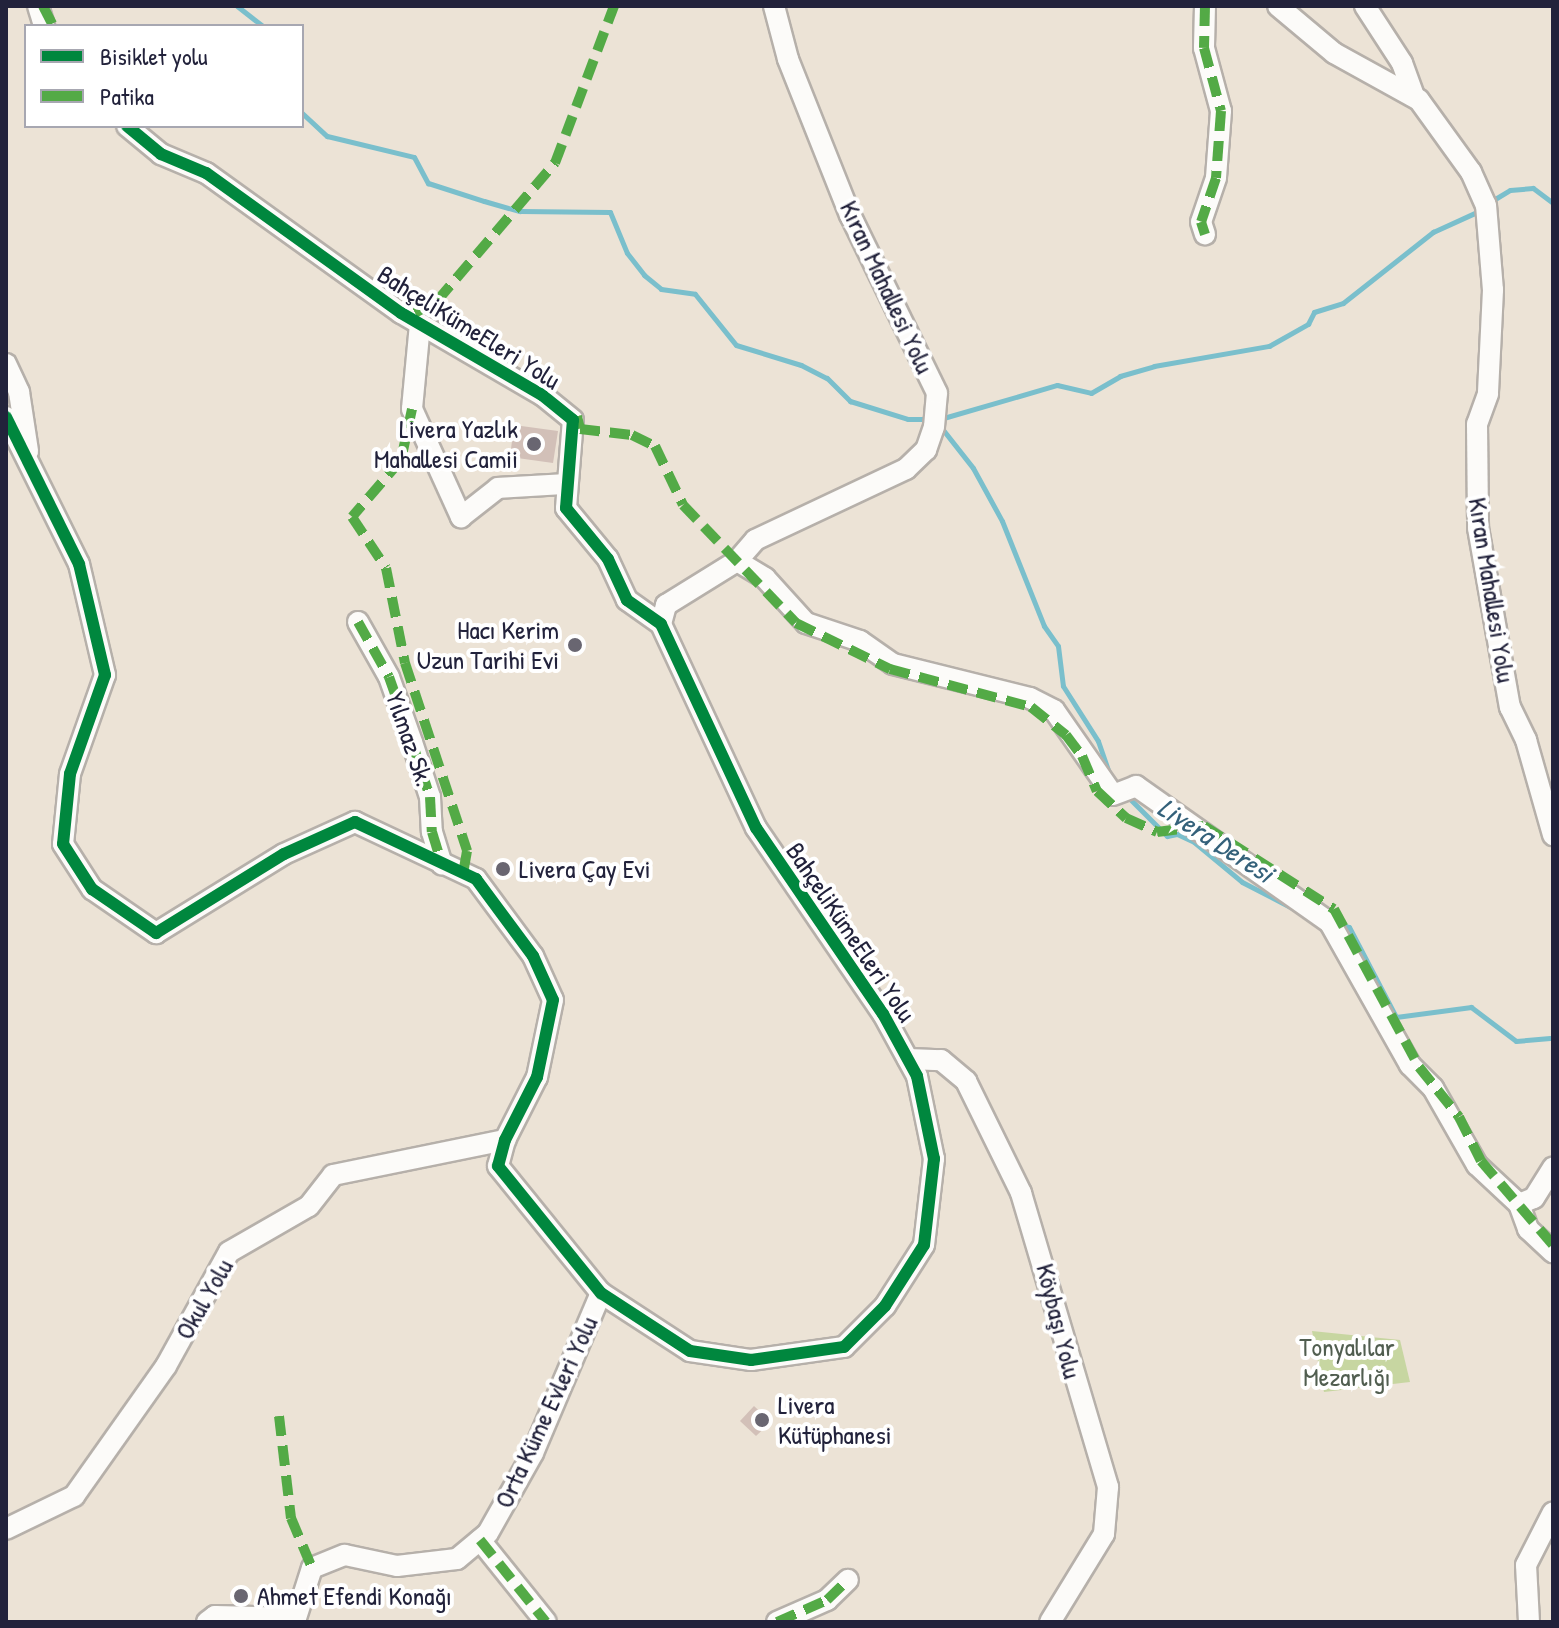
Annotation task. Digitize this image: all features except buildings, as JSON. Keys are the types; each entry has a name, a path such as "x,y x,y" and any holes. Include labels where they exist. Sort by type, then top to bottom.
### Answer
{"street":[{"name":"Kıran Mahallesi Yolu","path":"661,624 666,605 683,590 737,561 755,540 906,469 926,450 937,393 850,215 788,59 774,6"},
{"path":"1205,6 1204,48 1221,111 1216,178 1201,222 1205,234"},
{"name":"Kıran Mahallesi Yolu","path":"1278,6 1334,53 1414,96 1471,172 1486,205 1492,306 1488,394 1477,424 1478,528 1510,707 1526,740 1553,833"},
{"path":"1365,6 1402,63 1414,96"},
{"name":"BahçeliKümeEleri Yolu","path":"6,417 79,564 105,675 70,774 63,844 92,889 156,933 284,854 355,822 476,879 533,956 553,1000 537,1077 505,1140 498,1166 601,1293 690,1351 751,1360 844,1347 885,1306 924,1245 934,1159 917,1076 816,911 782,874 756,828 661,624 627,600 608,559 566,508 573,420 542,395 420,324 206,173 161,154 129,128"},
{"path":"420,324 412,409 461,517 498,488 566,484"},
{"name":"BahçeliKümeEleri Yolu","path":"6,364 19,392 28,459"},
{"path":"737,561 765,578 806,623 860,641 893,664 1030,698 1054,710 1113,795 1136,786 1330,923 1410,1065 1433,1088 1477,1165 1519,1204 1528,1229 1553,1252"},
{"name":"Yılmaz Sk.","path":"358,622 389,677 430,797 432,832 442,864"},
{"name":"Köybaşı Yolu","path":"908,1059 941,1060 966,1081 1021,1193 1108,1487 1104,1534 1050,1622"},
{"name":"Okul Yolu","path":"6,1529 74,1496 166,1366 229,1252 309,1206 333,1175 505,1140"},
{"path":"1519,1204 1534,1198 1553,1167"},
{"name":"Orta Küme Evleri Yolu","path":"207,1622 215,1616 296,1618 312,1568 345,1555 412,1565 457,1559 480,1540 533,1453 601,1293"},
{"path":"1529,1622 1526,1565 1553,1512"},
{"path":"480,1540 546,1622"},
{"path":"777,1622 827,1600 848,1580"}],"green space":[{"name":"Tonyalılar Mezarlığı","path":"1312,1331 1400,1340 1410,1382 1324,1392"}],"waterway":[{"name":"Livera Deresi","path":"237,6 260,24"},
{"name":"Livera Deresi","path":"304,115 327,136 414,157 428,183 484,201 520,211 610,212 627,253 644,275 661,289 695,294 736,345 801,365 827,378 850,401 908,419 930,419"},
{"name":"Livera Deresi","path":"1490,202 1510,190 1533,188 1553,203"},
{"name":"Livera Deresi","path":"940,419 1057,385 1091,393 1120,376 1154,366 1269,346 1308,324 1314,312 1343,303 1433,232 1479,211"},
{"name":"Livera Deresi","path":"940,426 973,468 1002,521 1044,626 1058,646 1063,686 1098,741 1111,778 1121,786"},
{"name":"Livera Deresi","path":"1126,795 1167,836 1177,834 1194,842 1242,882 1298,911"},
{"name":"Livera Deresi","path":"1338,924 1349,927 1396,1017 1471,1007 1516,1041 1553,1038"}],"marked path":[{"path":"43,6 52,24"},
{"path":"415,313 437,301 555,163 614,6"},
{"path":"1205,6 1204,48 1221,111 1216,178 1201,222 1205,234"},
{"path":"412,409 401,460 352,517 386,568 405,663 467,851 463,874"},
{"path":"577,416 580,429 632,435 655,446 683,505 796,623 890,669 1031,707 1066,735 1082,756 1097,791 1126,818 1157,832 1204,826 1334,909 1419,1067 1459,1117 1481,1161 1553,1245"},
{"path":"358,622 389,677 412,742 430,797 432,832 442,864"},
{"path":"279,1416 291,1518 312,1568"},
{"path":"480,1540 546,1622"},
{"path":"777,1622 827,1600 848,1580"}],"cycle path":[{"path":"6,417 79,564 105,675 70,774 63,844 92,889 156,933 284,854 355,822 476,879 533,956 553,1000 537,1077 505,1140 498,1166 601,1293 690,1351 751,1360 844,1347 885,1306 924,1245 934,1159 917,1076 883,1014 756,828 661,624 627,600 608,559 566,508 573,420 542,395 401,313 206,173 161,154 129,128"}],"place":[{"name":"Livera Yazlık Mahallesi Camii","path":"534,444"},
{"name":"Hacı Kerim Uzun Tarihi Evi","path":"575,645"},
{"name":"Livera Çay Evi","path":"503,869"},
{"name":"Livera Kütüphanesi","path":"762,1420"},
{"name":"Ahmet Efendi Konağı","path":"241,1596"}]}
